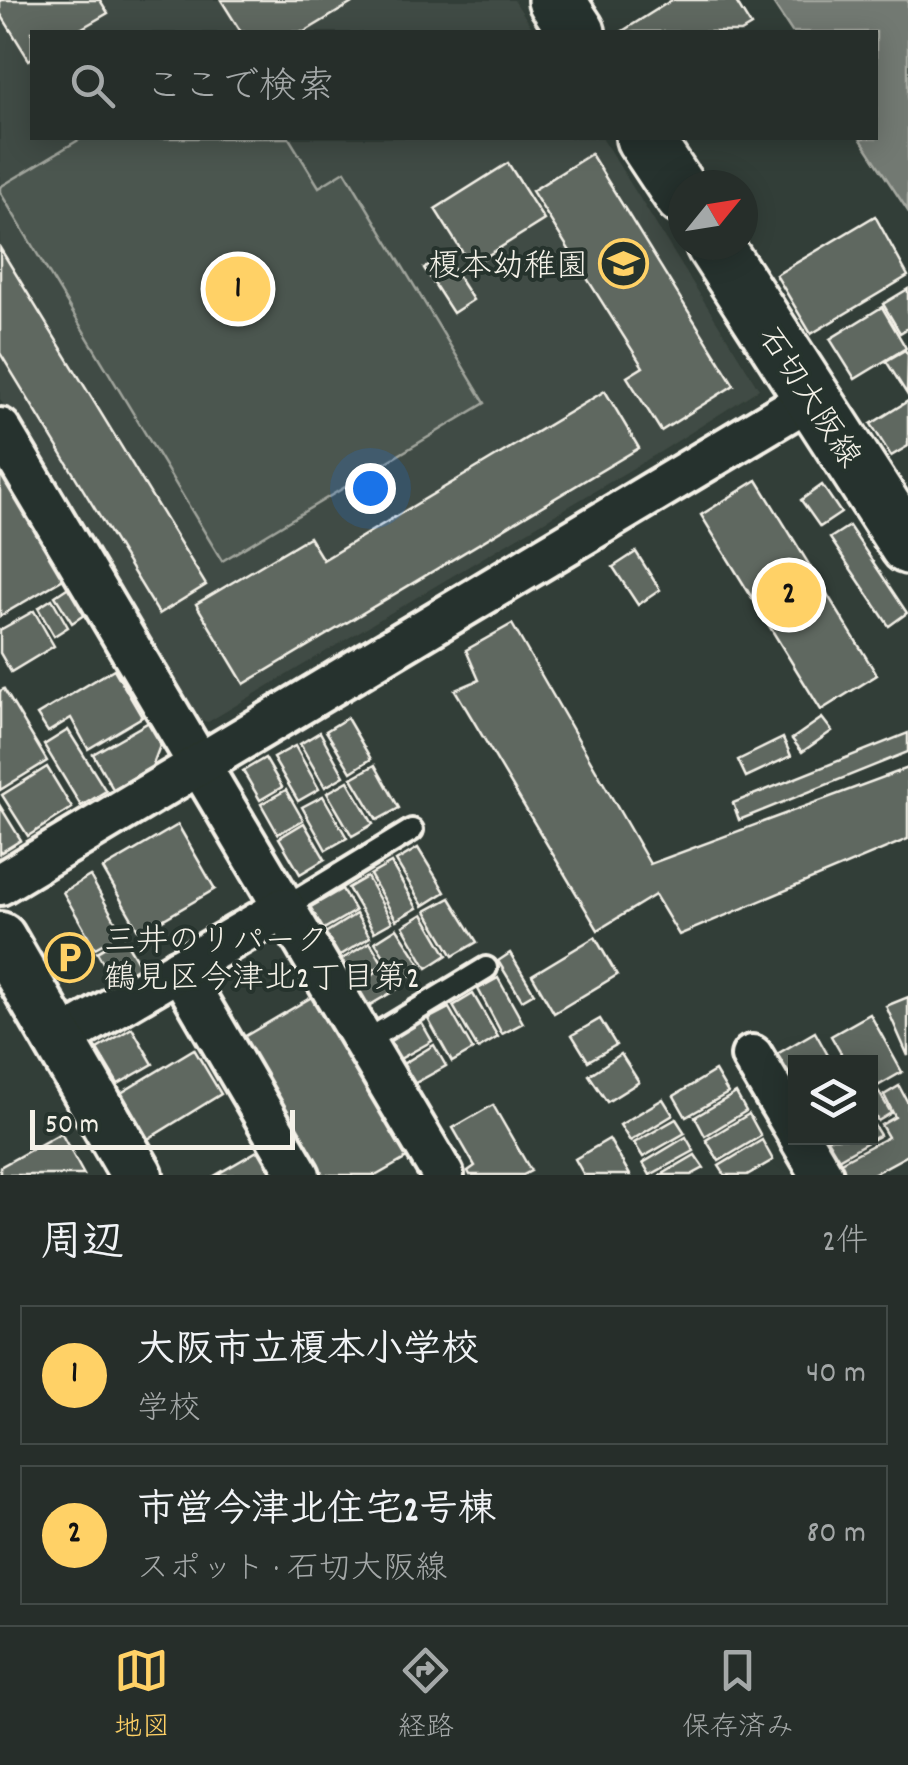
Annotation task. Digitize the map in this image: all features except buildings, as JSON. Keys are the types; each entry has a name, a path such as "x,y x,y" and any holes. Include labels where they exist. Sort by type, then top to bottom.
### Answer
{"main road":[{"path":"556,0 576,30"},
{"path":"645,140 668,175"},
{"name":"石切大阪線","path":"724,260 903,529"}],"street":[{"path":"0,884 812,397"},
{"path":"0,428 443,1175"},
{"path":"59,1040 284,908"},
{"path":"0,938 137,1175"},
{"path":"179,969 299,1175"},
{"path":"752,1056 788,1117"},
{"path":"804,1145 822,1175"}],"lane":[{"path":"284,908 412,830"},
{"path":"364,1042 486,968"}],"shaded area":[{"path":"0,0 514,0 534,30 30,30 30,140 603,140 668,244 668,260 678,260 759,389 208,722 189,717 0,399"},
{"path":"771,0 908,0 908,211 861,140 878,140 878,30 791,30"},
{"path":"79,140 290,140 319,187 345,171 485,403 222,561 0,187"}],"place":[{"name":"榎本幼稚園","path":"623,264"},
{"name":"大阪市立榎本小学校","path":"238,289"},
{"name":"市営今津北住宅2号棟","path":"789,595"},
{"name":"三井のリパーク 鶴見区今津北2丁目第2","path":"69,957"}]}
